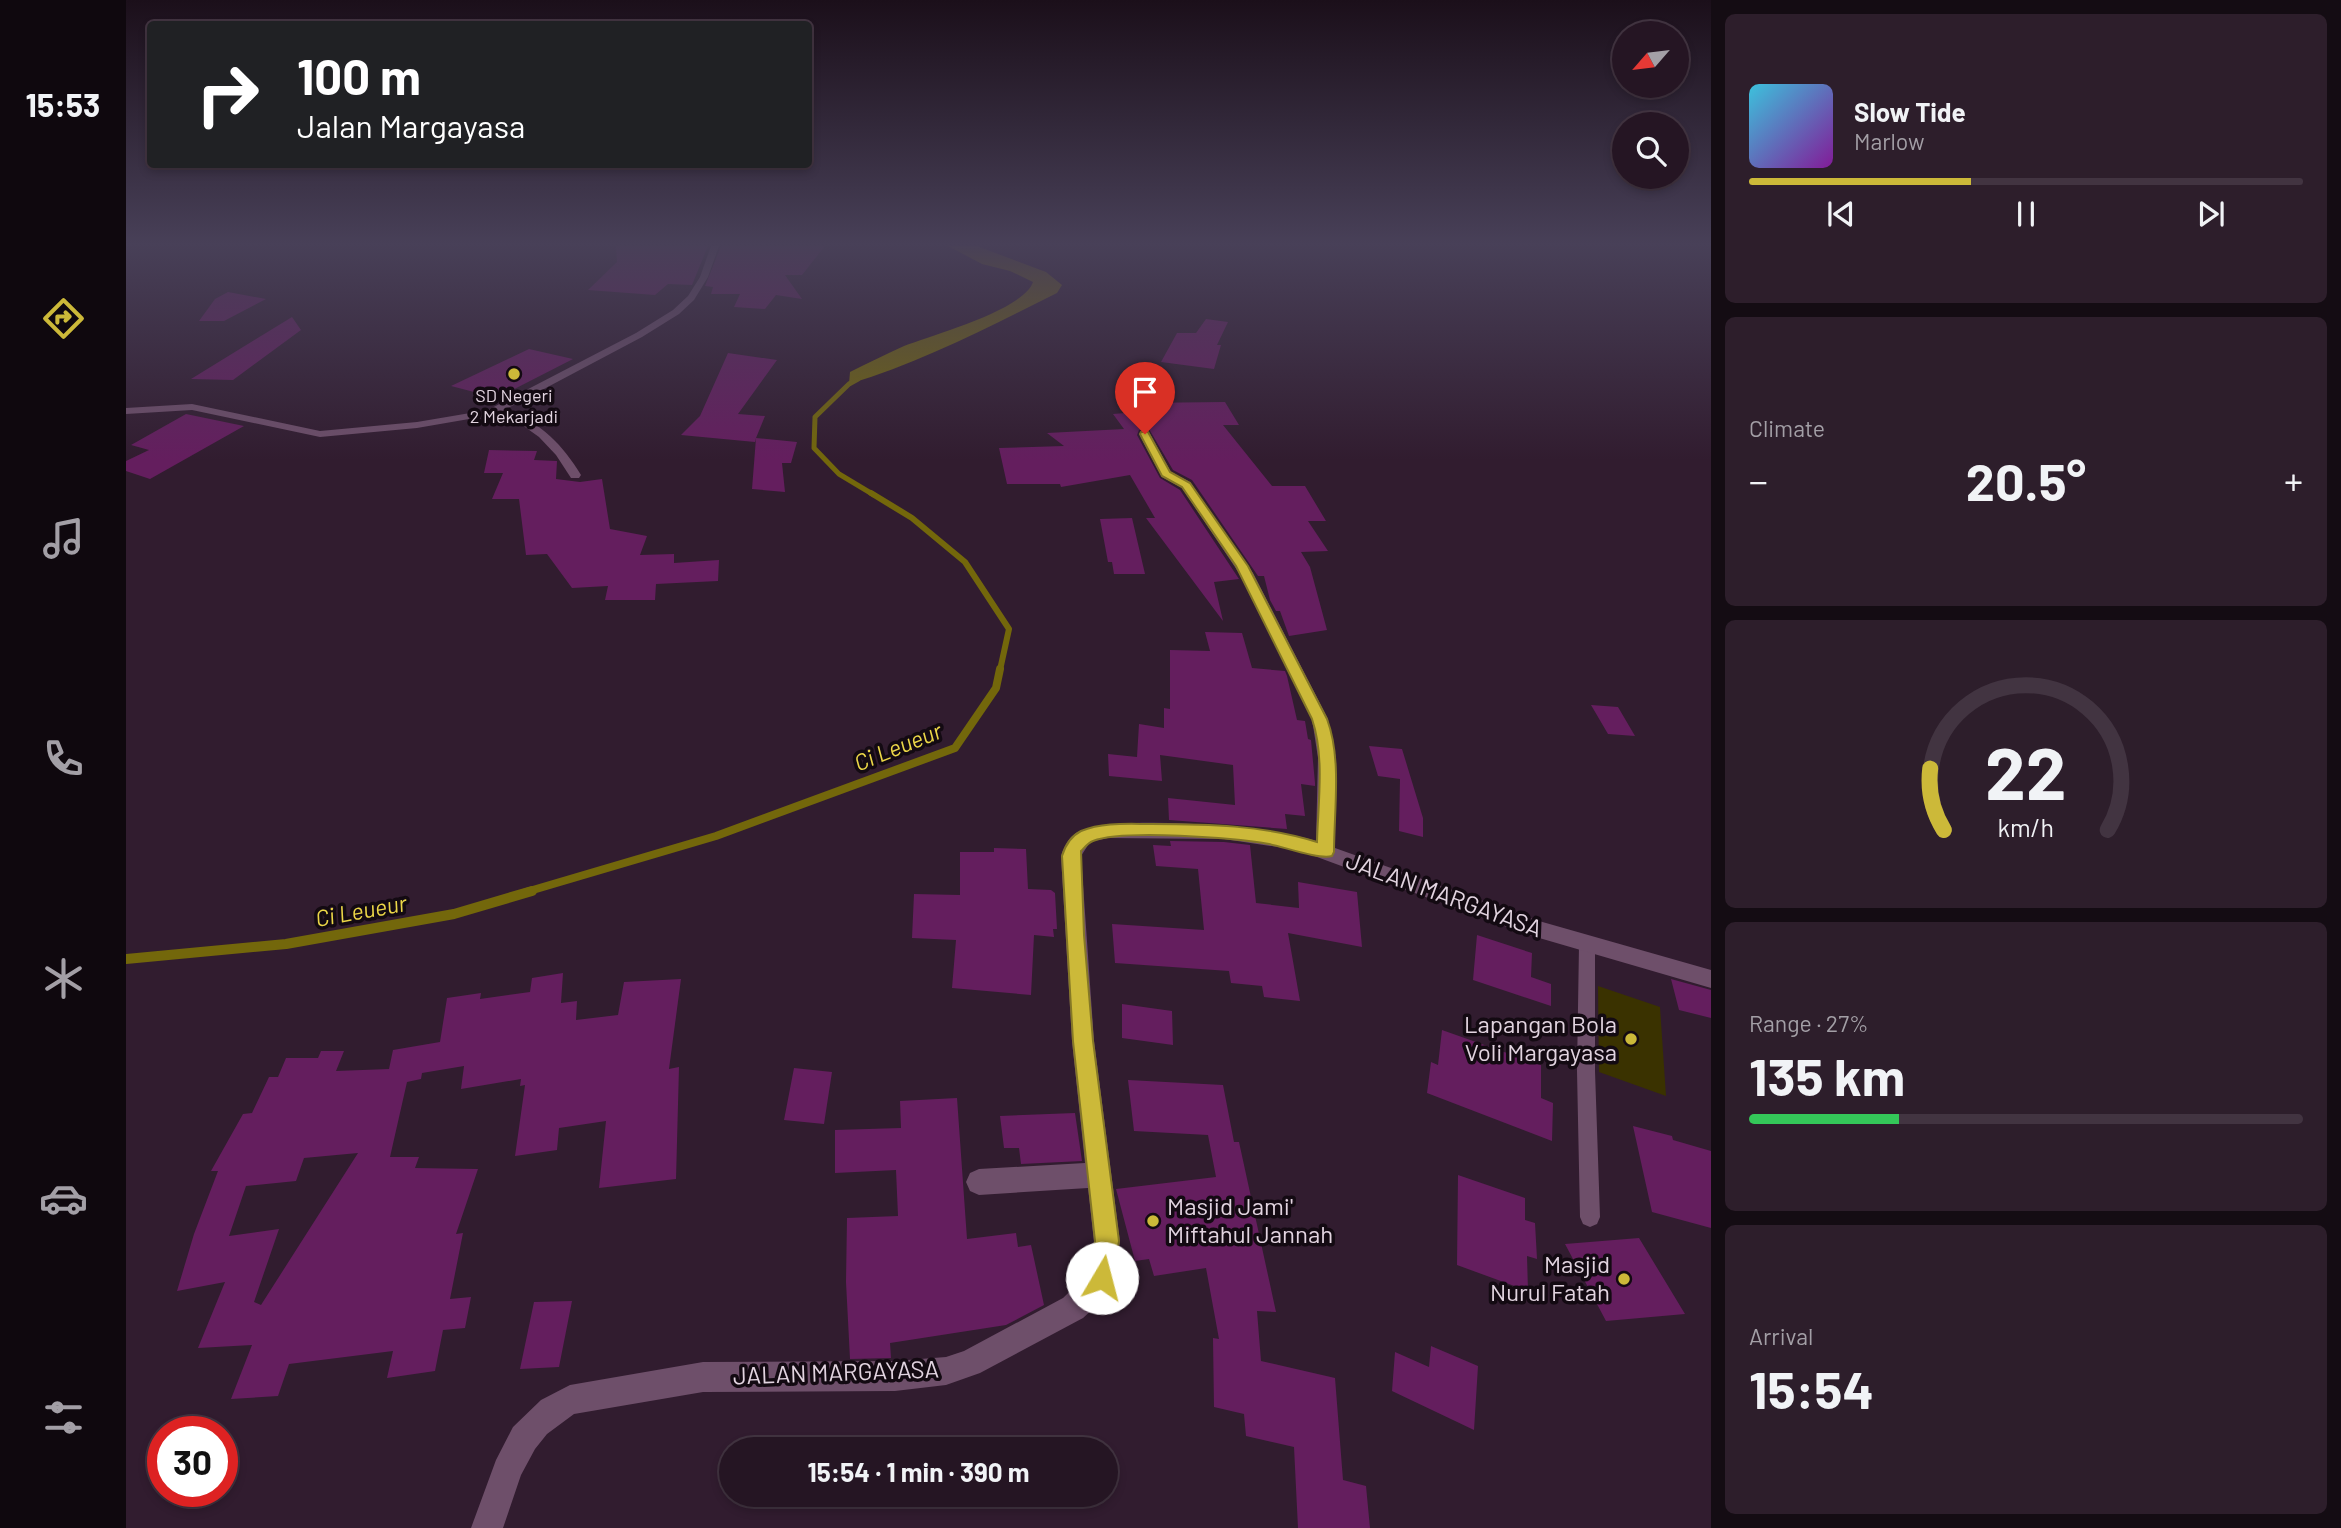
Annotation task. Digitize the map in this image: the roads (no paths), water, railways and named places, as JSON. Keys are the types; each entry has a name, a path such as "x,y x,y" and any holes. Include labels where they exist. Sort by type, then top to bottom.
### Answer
{"street":[{"path":"126,411 192,407 320,435 441,421 498,410 666,317"},
{"path":"498,410 523,419 540,429 567,460 575,475"},
{"path":"1145,434 1166,474 1186,485 1242,566 1320,719 1324,731 1326,758 1325,852"},
{"name":"JALAN MARGAYASA","path":"487,1528 520,1442 532,1426 550,1410 570,1401 703,1377 883,1376 946,1371 970,1363 1073,1308 1096,1288 1102,1278 1107,1241 1083,1041 1071,856 1073,848 1084,837 1108,831 1194,831 1255,835 1300,844 1481,911 1587,945 1711,979"},
{"path":"979,1182 1101,1175"}],"lane":[{"path":"1587,945 1586,1071 1590,1217"}],"waterway":[{"name":"Ci Leueur","path":"858,379 849,384 815,417 814,448 839,474 874,495"},
{"name":"Ci Leueur","path":"871,493 912,518 965,562 1009,629 1000,670"},
{"name":"Ci Leueur","path":"526,892 716,836 955,748 996,688 1000,669"},
{"name":"Ci Leueur","path":"126,959 286,944 454,914 532,891"}],"place":[{"name":"SD Negeri 2 Mekarjadi","path":"514,374"},
{"name":"Lapangan Bola Voli Margayasa","path":"1631,1039"},
{"name":"Masjid Jami' Miftahul Jannah","path":"1153,1221"},
{"name":"Masjid Nurul Fatah","path":"1624,1279"}]}
